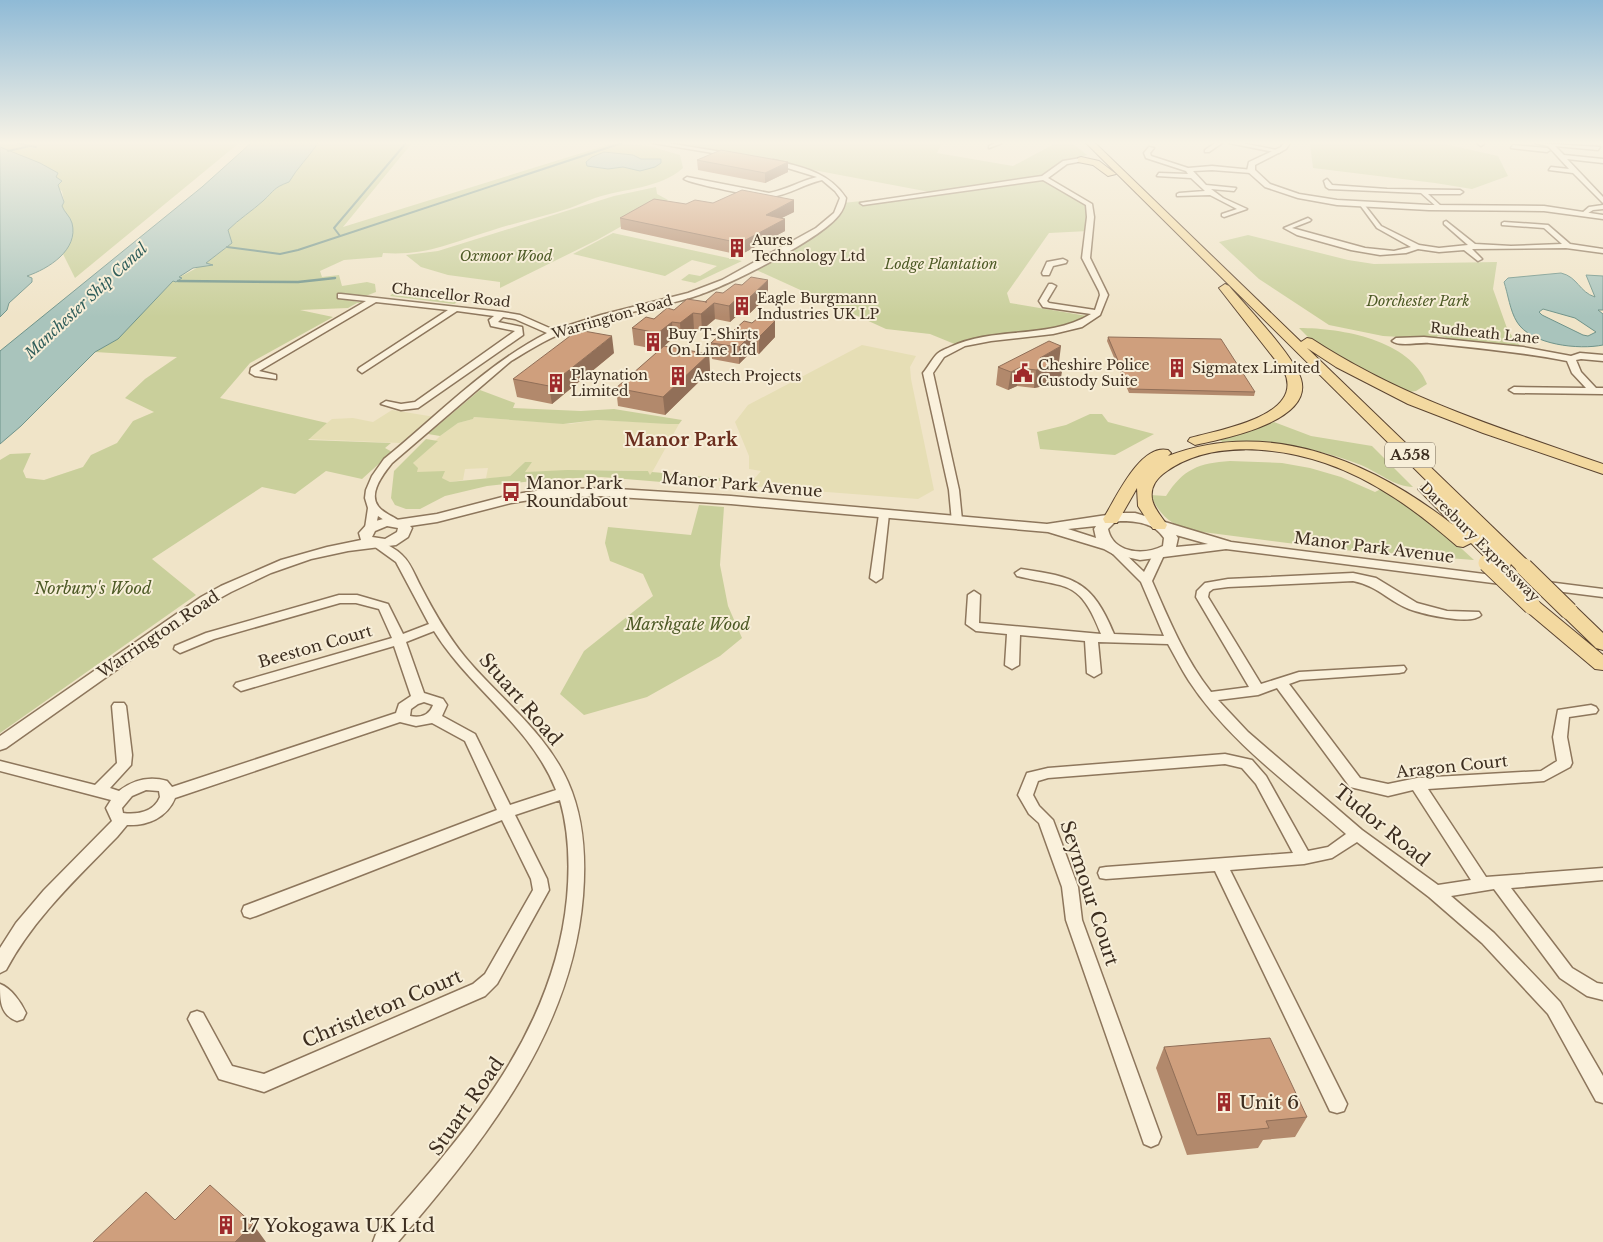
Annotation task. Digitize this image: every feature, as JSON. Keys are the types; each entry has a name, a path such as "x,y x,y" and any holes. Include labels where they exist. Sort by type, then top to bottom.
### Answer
{"main road":[{"name":"Daresbury Expressway","path":"1139,201 1495,564 1602,665"},
{"name":"Daresbury Expressway","path":"1149,201 1603,644"},
{"path":"1214,264 1305,341 1344,367 1376,385 1440,413 1603,469"},
{"path":"1110,520 1136,474 1157,456 1270,417 1281,411 1294,394 1296,386 1286,363 1222,284"},
{"path":"1161,526 1145,504 1144,496 1146,484 1164,464 1184,455 1220,447 1248,446 1275,448 1330,460 1389,486 1417,503 1495,564"}],"street":[{"name":"Warrington Road","path":"0,744 206,600 235,583 284,562 371,536 373,508 370,498 371,490 377,476 388,461 517,353 554,333 690,295 719,284 752,268 829,222 840,212 842,201"},
{"path":"863,203 878,201"},
{"path":"956,520 954,490 928,373 931,364 937,356 957,345 982,340 1060,331 1081,323 1097,313 1101,308 1104,294 1086,256 1089,204 1084,201"},
{"path":"1223,201 1244,209 1224,215"},
{"path":"1321,201 1363,205 1536,208 1603,217"},
{"path":"1433,201 1438,206"},
{"path":"1363,205 1383,230 1403,238 1417,247 1439,250 1470,247 1566,246 1603,252"},
{"path":"1584,213 1591,208 1603,207"},
{"path":"1308,220 1287,228 1328,242 1378,251 1404,252 1417,247"},
{"path":"1446,223 1470,247 1478,259"},
{"path":"1504,224 1546,226 1566,243 1566,246"},
{"path":"1378,251 1378,262"},
{"path":"1046,274 1050,264 1063,261"},
{"path":"1052,286 1042,301 1046,305 1097,313"},
{"name":"Chancellor Road","path":"341,296 502,314 517,317 554,333"},
{"path":"273,377 255,373 254,370 376,299"},
{"path":"362,370 458,308"},
{"path":"386,404 401,407 418,404 520,333 519,329 494,324 493,320 502,314"},
{"name":"Rudheath Lane","path":"1396,341 1407,339 1433,341 1530,351 1571,359 1580,356 1603,358"},
{"path":"1571,359 1577,372 1599,391"},
{"path":"1514,390 1599,391"},
{"name":"Manor Park Avenue","path":"399,529 510,499 578,492 732,500 1047,528 1136,556 1230,546"},
{"path":"373,508 399,529"},
{"path":"876,578 884,514"},
{"name":"Manor Park Avenue","path":"1047,528 1130,517 1230,546 1603,593"},
{"path":"1110,520 1103,524 1101,535 1112,548"},
{"path":"381,523 399,529 390,542 371,536 381,523"},
{"path":"1146,581 1161,554 1172,543 1171,538 1161,526"},
{"path":"399,529 399,558"},
{"name":"Stuart Road","path":"371,536 399,558 437,625 462,662 527,730 542,749 556,771 575,827 576,889 572,938 550,1005 519,1068 465,1147 384,1242"},
{"name":"Tudor Road","path":"1112,548 1146,581 1172,640 1194,679 1243,736 1357,834 1435,892 1488,938 1554,1008 1603,1094"},
{"path":"1021,573 1052,578 1072,584 1089,594 1100,615 1108,639"},
{"path":"1258,690 1202,597 1203,591 1209,586 1228,583 1353,578 1372,581 1413,606 1447,616 1475,615"},
{"path":"974,595 972,624 976,627 1091,638 1172,640"},
{"name":"Beeston Court","path":"180,649 210,636 339,599 357,599 384,608 399,640 419,698"},
{"name":"Beeston Court","path":"241,686 399,640 437,625"},
{"path":"1012,665 1014,630"},
{"path":"1091,638 1094,673"},
{"path":"1208,697 1258,690 1299,676 1400,669"},
{"name":"Aragon Court","path":"1280,682 1339,764 1355,783 1388,790 1417,784 1544,776 1565,763 1560,737 1563,713 1591,710"},
{"path":"168,794 162,785 146,784 128,791 121,797 116,802 114,813 122,820 130,821 148,817 163,806 168,794 403,716 415,722 432,717 439,709 438,702 430,697 419,698 404,707 403,716"},
{"path":"98,791 124,765 125,755 119,706"},
{"name":"Christleton Court","path":"197,1019 226,1073 264,1083 479,990 491,979 541,890 539,879 470,738 432,717"},
{"name":"Seymour Court","path":"1151,1137 1074,920 1070,887 1045,820 1034,810 1025,795 1032,777 1048,772 1225,760 1246,764 1261,780 1304,858"},
{"path":"0,766 121,797"},
{"path":"1417,784 1490,883 1566,973 1592,990 1603,992"},
{"path":"250,910 507,812 564,793"},
{"path":"0,965 10,943 32,912 112,834 122,820"},
{"name":"Seymour Court","path":"1106,873 1220,866 1304,858 1332,852 1357,834"},
{"path":"1220,866 1338,1104"},
{"path":"1435,892 1490,883 1603,874"},
{"path":"0,992 17,1013"}],"shaded area":[{"path":"862,345 916,356 910,367 911,379 934,490 918,499 748,486 761,471 749,469 749,456 735,422 748,405"},
{"path":"392,410 435,417 400,443 307,439 332,419 353,418 373,422"},
{"path":"474,417 570,424 597,420 679,424 650,476 648,471 525,472 525,462 510,476 494,478 486,478 488,468 465,469 463,480 450,482 442,478 444,472 417,473 413,463 440,436 458,423 473,419"}],"green space":[{"path":"169,201 75,278 62,252 68,245 72,234 71,224 62,206 64,202"},
{"name":"Norbury's Wood","path":"263,201 364,201 343,227 427,201 588,201 438,248 412,253 383,253 382,257 344,260 320,271 322,277 339,275 342,286 367,282 375,284 376,292 363,297 341,295 337,298 364,303 357,303 348,308 300,310 333,317 250,363 220,398 327,423 308,440 391,443 385,448 392,452 362,479 326,471 295,494 262,487 152,559 196,595 0,733 0,460 10,454 31,453 23,471 26,478 44,480 83,467 91,455 117,443 133,421 154,412 125,398 145,379 177,357 95,352 118,339 173,281 176,282 181,279 178,278 206,263 227,247 228,230"},
{"name":"Oxmoor Wood","path":"598,201 666,201 597,240 500,288 500,282 448,275 421,267 406,255 438,251"},
{"name":"Lodge Plantation","path":"862,201 1081,201 1090,209 1088,231 1049,233 1007,293 1010,303 1093,317 1081,323 957,345 930,334 886,329 752,268 829,222 843,203"},
{"path":"613,233 742,261 695,283 681,280 689,274 700,276 717,266 692,260 665,276 573,254"},
{"name":"Dorchester Park","path":"1248,235 1348,260 1374,264 1497,262 1493,289 1508,331 1522,348 1450,341 1445,337 1438,336 1434,339 1383,336 1329,325 1259,279 1219,242"},
{"path":"420,292 462,300 454,304 390,296 393,293"},
{"path":"1299,328 1335,331 1373,339 1406,357 1418,369 1427,384 1416,391 1403,393 1313,342"},
{"path":"480,390 515,403 513,408 581,411 614,409 682,420 679,424 597,420 563,424 474,417 473,419 458,423 440,436 428,434"},
{"path":"1090,414 1102,414 1108,422 1154,434 1115,455 1040,449 1037,432 1066,425"},
{"path":"1274,422 1311,436 1372,446 1413,487 1400,485 1345,459 1310,449 1275,443 1222,442 1218,438"},
{"path":"426,439 438,441 413,463 418,468 417,472 445,471 442,478 450,482 510,476 525,462 532,462 525,472 567,470 648,471 650,475 652,472 720,478 720,481 698,485 601,477 551,479 487,486 445,496 420,509 406,509 395,505 391,498 394,471"},
{"path":"1230,461 1282,463 1310,468 1341,477 1375,492 1383,488 1426,516 1474,560 1343,550 1195,531 1173,523 1163,515 1150,495 1166,496 1179,479 1193,469 1209,464"},
{"name":"Marshgate Wood","path":"699,505 724,507 720,565 728,606 742,638 720,656 647,697 584,715 560,694 584,651 653,596 643,574 610,561 605,543 608,527 691,535"}],"water":[{"path":"0,201 64,201 62,206 72,223 73,233 71,242 60,257 44,269 27,276 32,278 32,282 9,303 7,310 0,317"},
{"name":"Manchester Ship Canal","path":"185,201 263,201 228,230 232,243 206,263 213,265 193,268 179,277 182,278 176,282 173,281 118,339 95,352 21,426 0,444 0,351"},
{"path":"1561,273 1567,275 1585,292 1595,297 1586,275 1603,276 1603,310 1598,310 1603,314 1603,345 1581,347 1556,344 1544,341 1524,330 1517,322 1511,308 1504,282 1508,278","holes":["1543,309 1575,318 1596,332 1588,336 1583,335 1539,312"]}],"building":[{"path":"650,201 686,204 693,201 713,203 718,201 792,201 766,215 785,219 740,243 620,218"},
{"path":"751,277 768,280 749,298 740,296 729,306 714,303 701,314 693,313 680,323 672,322 658,333 632,328 646,317 654,319 667,308 674,310 687,299 705,302 716,292 723,293 735,284 742,285"},
{"path":"758,318 775,321 759,337 751,335 739,347 711,343 724,331 732,332 744,321 752,323"},
{"path":"578,330 612,336 549,386 513,379"},
{"name":"Sigmatex Limited","path":"1108,337 1221,339 1255,392 1130,389"},
{"path":"1049,341 1061,346 1040,358 1063,366 1036,370 1019,368 1011,372 998,367"},
{"path":"664,346 709,354 663,397 616,388"},
{"name":"Unit 6","path":"1270,1038 1307,1117 1266,1121 1269,1128 1197,1135 1164,1047"},
{"path":"210,1185 253,1224 235,1242 93,1242 146,1192 175,1220"}],"waterway":[{"path":"340,236 334,228 357,201"},
{"path":"227,247 280,254 298,250 446,201"},
{"path":"178,281 298,282 335,278"}],"place":[{"name":"Aures Technology Ltd","path":"737,248"},
{"name":"Eagle Burgmann Industries UK LP","path":"742,306"},
{"name":"Buy T-Shirts On Line Ltd","path":"653,342"},
{"name":"Sigmatex Limited","path":"1177,368"},
{"name":"Cheshire Police Custody Suite","path":"1023,373"},
{"name":"Astech Projects","path":"678,376"},
{"name":"Playnation Limited","path":"556,383"},
{"name":"Manor Park Roundabout","path":"511,492"},
{"name":"Unit 6","path":"1224,1102"},
{"name":"17 Yokogawa UK Ltd","path":"226,1225"}],"district":[{"name":"Manor Park","path":"681,440"}]}
